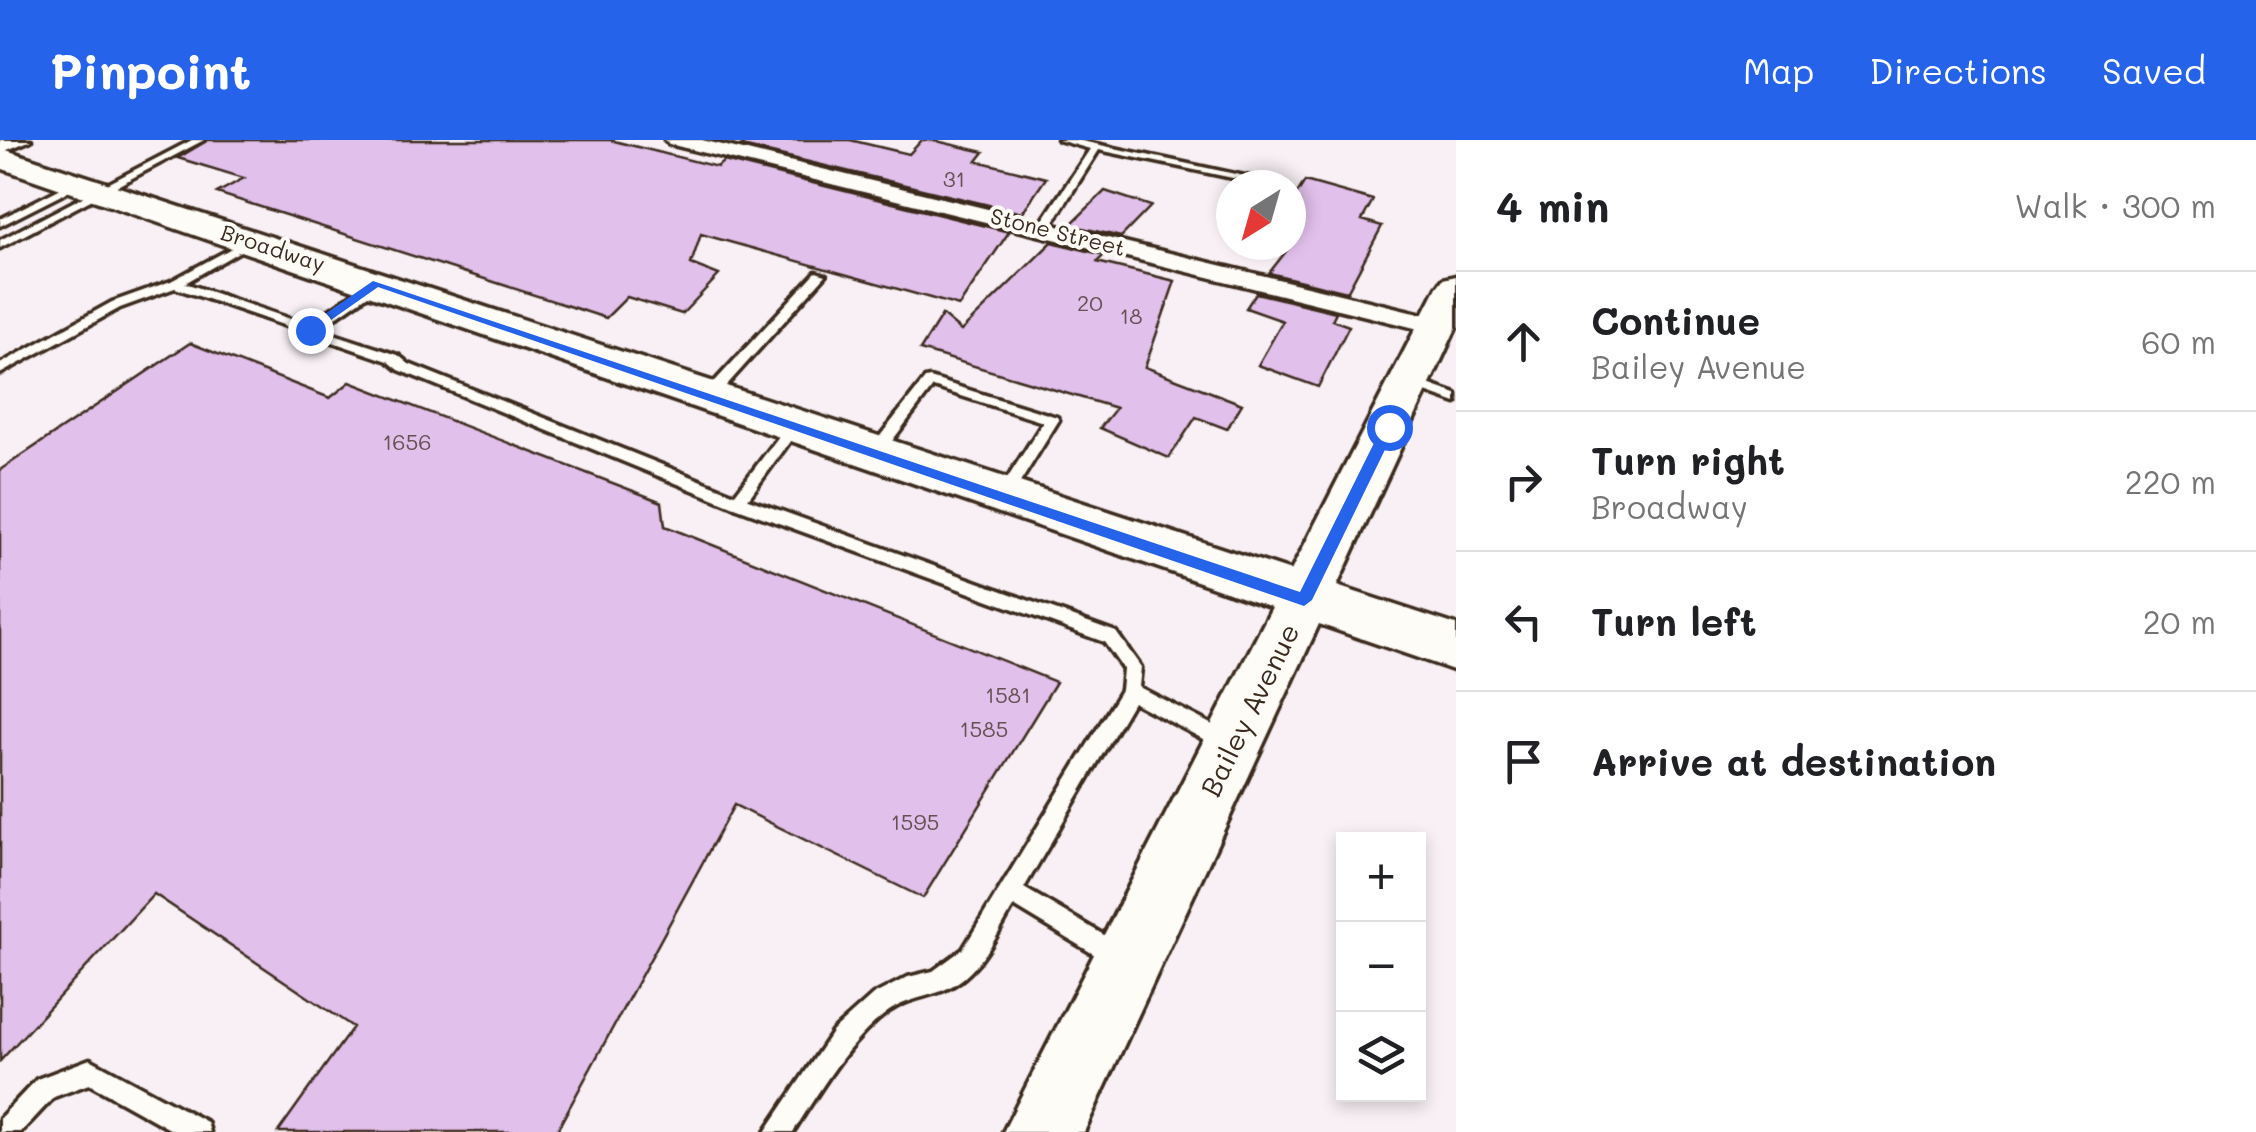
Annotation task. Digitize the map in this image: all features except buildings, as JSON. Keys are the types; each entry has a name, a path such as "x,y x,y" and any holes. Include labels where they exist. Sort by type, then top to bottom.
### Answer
{"main road":[{"name":"Broadway","path":"0,157 711,394 874,454 1304,600 1456,648"},
{"name":"Bailey Avenue","path":"1043,1132 1456,287"}],"street":[{"path":"0,147 20,140"},
{"name":"Stone Street","path":"676,140 1439,326"}],"lane":[{"path":"0,223 199,140"},
{"path":"1063,140 1216,172"},
{"path":"1043,229 1096,147"},
{"path":"0,245 90,188"},
{"path":"0,370 116,304 175,284 250,241"},
{"path":"711,394 820,275"},
{"path":"310,330 377,283"},
{"path":"175,284 393,358 404,368 525,419 835,541 1110,637 1132,667 1130,691 972,956 938,981 908,988 880,1003 841,1039 778,1132"},
{"path":"874,454 930,382 1052,420 1003,498"},
{"path":"1411,382 1456,399"},
{"path":"737,502 794,426"},
{"path":"1130,691 1233,745"},
{"path":"1011,892 1127,961"},
{"path":"4,1132 46,1088 90,1071 198,1132"}],"route":[{"path":"310,330 377,283 711,394 912,468 1304,600 1389,427"}]}
